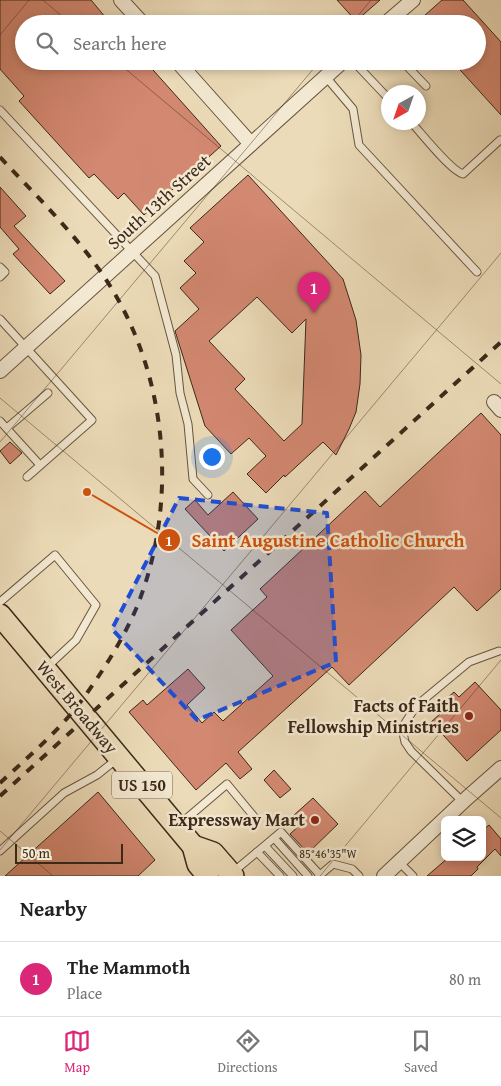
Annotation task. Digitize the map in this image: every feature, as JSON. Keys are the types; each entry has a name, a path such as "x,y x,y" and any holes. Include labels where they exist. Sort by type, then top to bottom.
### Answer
{"main road":[{"name":"West Broadway","path":"0,615 193,846 202,872"},
{"name":"West Broadway","path":"193,846 214,853 232,875"}],"street":[{"path":"121,0 135,15"},
{"path":"396,15 413,0"},
{"path":"185,70 251,144"},
{"name":"South 13th Street","path":"0,371 333,70"},
{"path":"384,876 463,802 498,776"}],"lane":[{"path":"362,70 381,90"},
{"path":"411,70 425,85"},
{"path":"326,77 353,108 360,145 476,272"},
{"path":"0,110 155,276 176,354 180,393 188,424 193,479 208,495"},
{"path":"418,130 451,166 463,174 500,140"},
{"path":"0,267 5,272 0,277"},
{"path":"0,319 92,420 28,477"},
{"path":"7,428 48,393"},
{"path":"0,420 40,466"},
{"path":"0,602 55,555 96,605 76,640 45,669"},
{"path":"463,802 411,751 405,742 402,728 416,706 469,662 500,652"},
{"path":"0,851 64,793 96,775 119,757"},
{"path":"177,827 227,784 256,819"},
{"path":"232,875 281,832 320,876 333,864 352,869 359,876"},
{"path":"274,838 308,876"},
{"path":"265,846 294,876"},
{"path":"257,852 280,876"},
{"path":"400,862 413,876"}],"highlighted area":[{"path":"179,498 327,513 336,662 197,720 112,629"}],"building":[{"path":"0,0 91,0 104,15 15,15 15,70 153,70 221,146 144,215 124,193 118,199 94,174 89,178 19,101 24,96 0,69"},
{"path":"337,0 380,0 363,15 351,15"},
{"path":"442,0 463,0 477,15 425,15"},
{"path":"486,25 501,42 501,115 460,70 486,70"},
{"path":"248,175 343,279 356,320 361,355 360,384 356,412 336,455 323,442 266,493 247,474 266,456 249,438 231,454 205,426 175,331 199,309 180,288 196,273 184,261 204,242 190,228","holes":["257,297 292,333 306,319 302,424 284,441 235,389 245,379 209,341"]},
{"path":"0,187 26,216 14,226 65,281 50,294 13,254 19,249 0,227"},
{"path":"481,413 501,435 501,589 477,611 454,587 349,685 332,667 238,752 252,769 240,779 226,763 196,790 129,712 143,700 147,705 188,669 205,688 187,705 202,723 214,712 223,721 273,676 231,630 267,597 260,589 365,491 380,507"},
{"path":"10,442 22,453 10,464 0,451"},
{"path":"233,492 258,519 224,551 185,509 195,500 208,515"},
{"name":"Facts of Faith Fellowship Ministries","path":"475,682 501,710 501,730 467,761 431,722 450,705 445,700 454,692 459,697"},
{"path":"274,770 291,789 280,798 264,780"},
{"path":"98,792 155,860 138,876 5,876"},
{"name":"Expressway Mart","path":"313,798 338,824 308,853 290,834 301,824 293,816"},
{"path":"489,825 501,839 501,856 495,849 486,858 486,828"},
{"path":"444,861 483,861 471,876 427,876"}],"railway":[{"path":"0,157 74,237 112,289 131,326 146,364 156,405 161,446 162,488 158,529 149,570 131,621 82,700 64,722 0,783"},
{"path":"0,796 501,342"}],"place":[{"name":"The Mammoth","path":"314,313"},
{"name":"Saint Augustine Catholic Church","path":"87,492"},
{"name":"Facts of Faith Fellowship Ministries","path":"469,716"},
{"name":"Expressway Mart","path":"315,820"}]}
